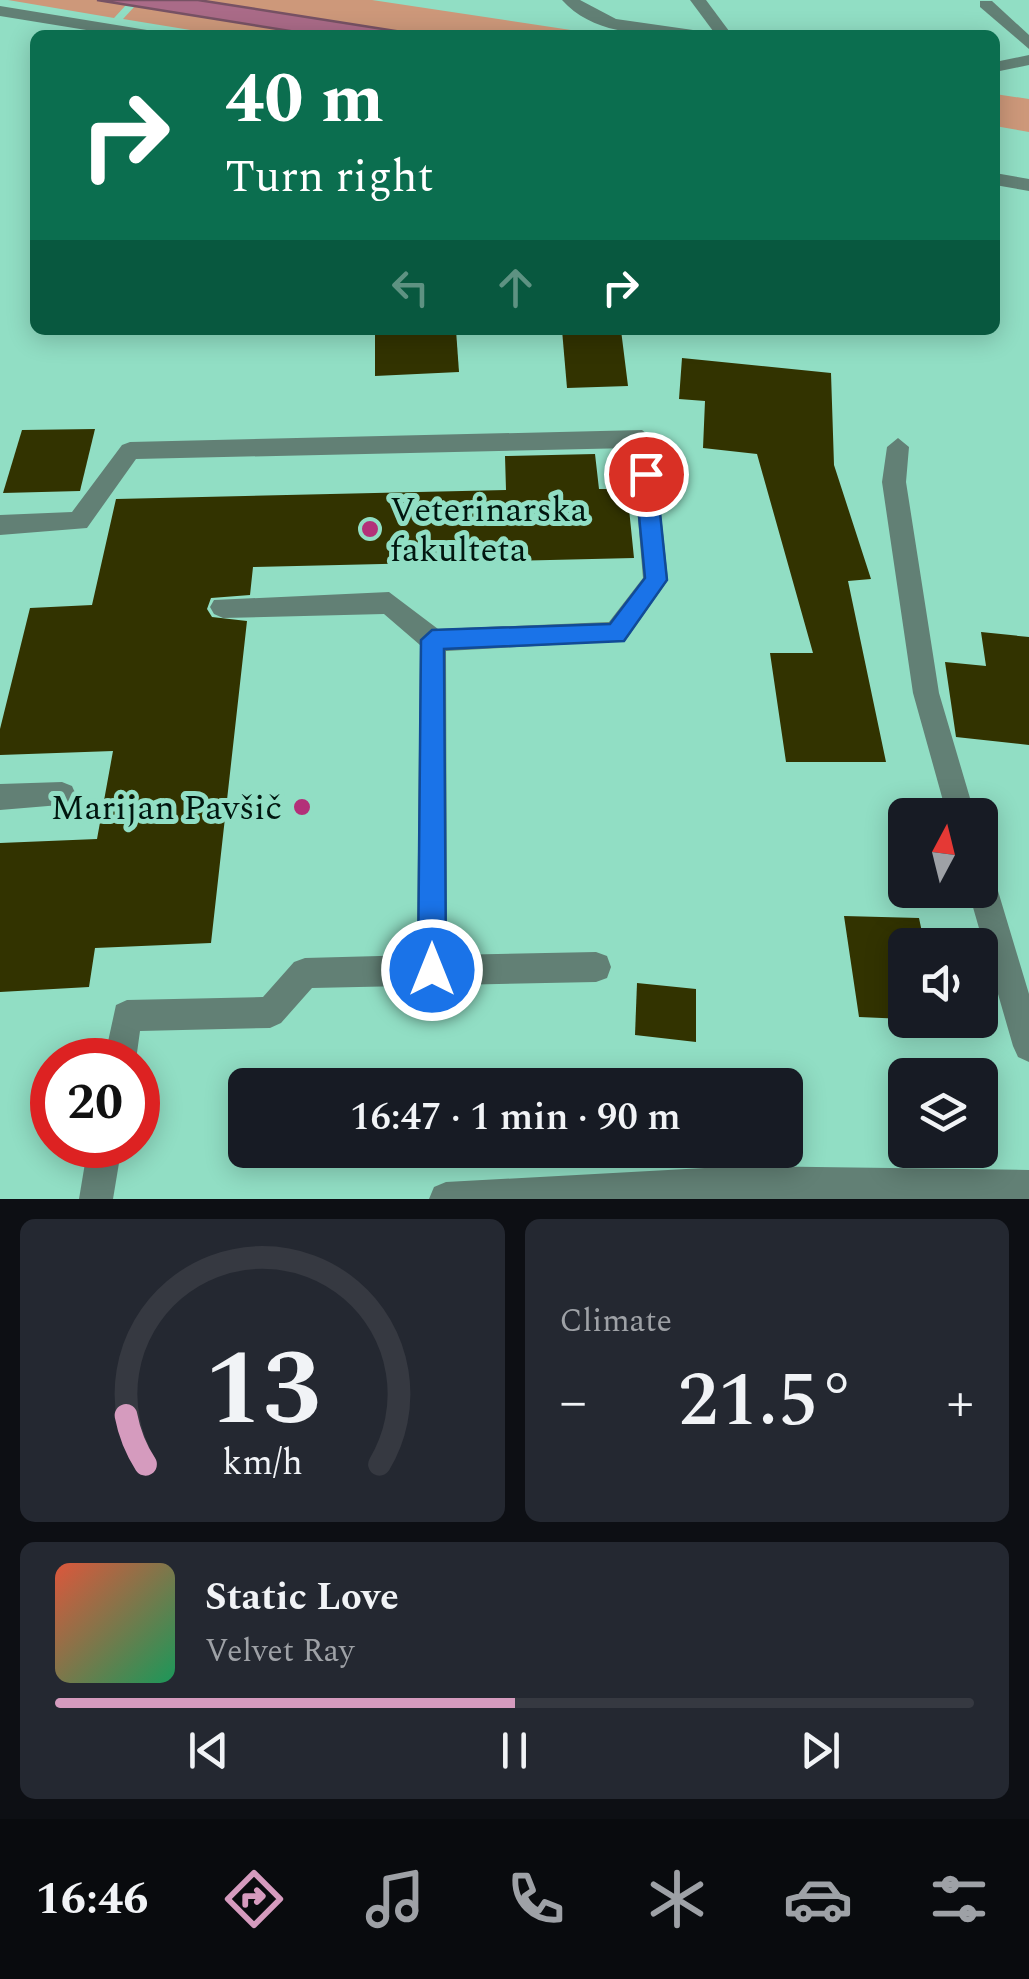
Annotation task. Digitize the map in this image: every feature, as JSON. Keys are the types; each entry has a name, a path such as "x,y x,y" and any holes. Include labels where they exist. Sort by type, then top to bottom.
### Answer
{"street":[{"path":"570,0 588,14 608,21 663,30"},
{"path":"698,0 720,30"},
{"path":"984,2 1011,0"},
{"path":"984,2 1029,44"},
{"path":"0,11 116,30"},
{"path":"1000,66 1029,60"},
{"path":"1000,180 1029,184"},
{"path":"0,525 79,521 130,451 642,439 656,580 616,634 432,640 389,603 223,608"},
{"path":"898,447 894,482 926,693 956,798"},
{"path":"432,640 432,970"},
{"path":"0,797 62,794"},
{"path":"988,908 1029,1046"},
{"path":"124,1038 127,1016 270,1012 305,973 596,967"},
{"path":"96,1199 101,1168"},
{"path":"446,1199 1029,1187"}],"shaded area":[{"path":"8,0 97,0 126,5 114,18"},
{"path":"97,0 198,0 389,30 284,30"},
{"path":"198,0 372,0 571,30 389,30"},
{"path":"135,6 284,30 190,30 123,19"},
{"path":"1000,95 1029,99 1029,132 1000,127"}],"building":[{"path":"375,335 456,335 459,372 375,376"},
{"path":"562,335 622,335 628,386 567,388"},
{"path":"682,358 831,373 834,465 871,579 848,581 886,762 786,762 770,653 813,653 757,454 703,448 705,401 679,399"},
{"path":"95,429 80,491 3,493 22,430"},
{"path":"595,454 599,489 627,489 634,558 253,567 250,595 211,598 207,609 212,617 247,621 211,943 95,948 89,987 0,992 0,843 97,839 113,751 0,755 0,729 30,608 92,605 116,499 506,490 505,456"},
{"path":"981,632 1029,637 1029,745 956,737 945,662 986,666"},
{"path":"844,916 919,918 921,928 888,928 888,1018 859,1017"},
{"path":"637,983 696,989 696,1042 635,1035"}],"place":[{"name":"Veterinarska fakulteta","path":"370,529"},
{"name":"Marijan Pavšič","path":"302,807"}],"route":[{"path":"432,970 432,640 616,634 656,580 646,474"}]}
